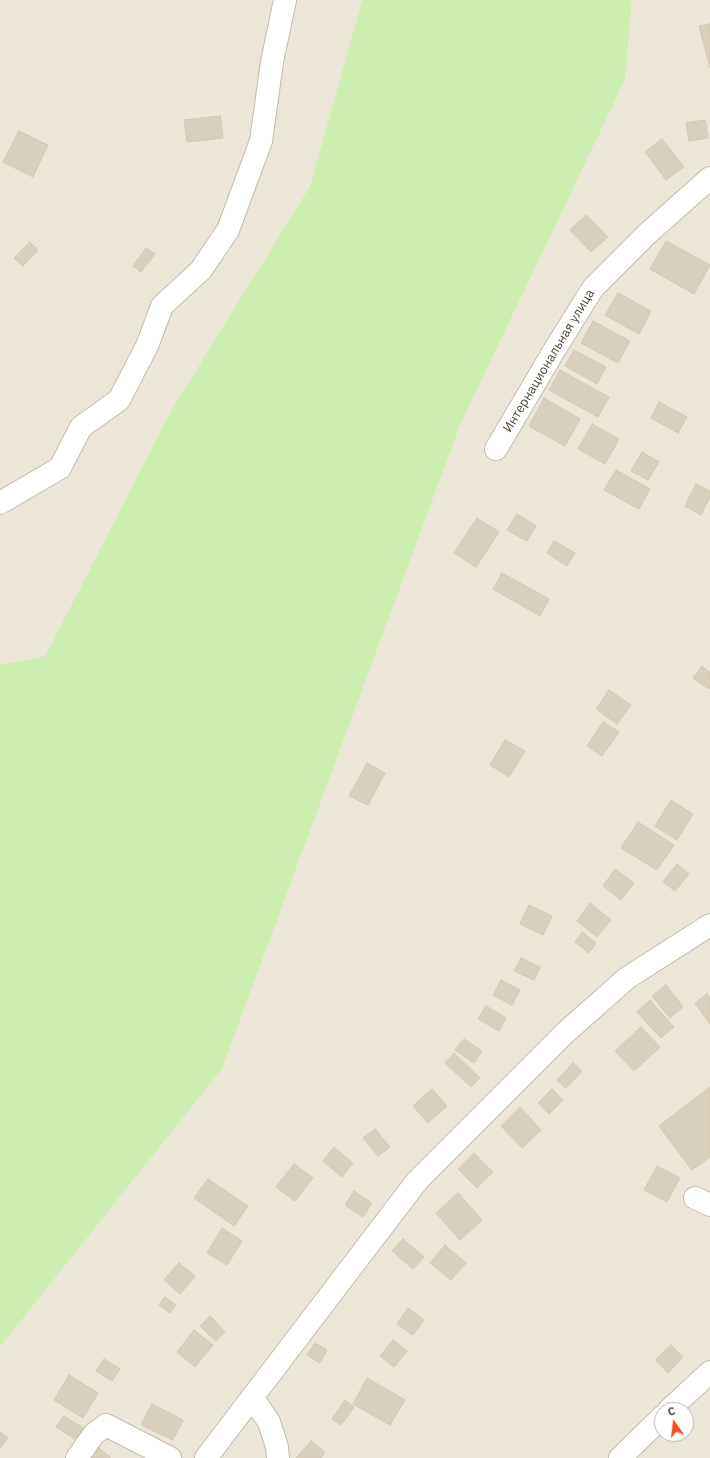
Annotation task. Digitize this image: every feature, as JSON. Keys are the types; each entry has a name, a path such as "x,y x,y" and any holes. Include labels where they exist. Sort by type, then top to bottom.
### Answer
{"street":[{"path":"0,503 60,468 81,428 119,400 147,346 162,306 201,270 228,230 261,141 272,62 285,0"},
{"name":"Интернациональная улица","path":"496,449 554,349 593,288 647,234 710,178"},
{"path":"206,1458 417,1181 565,1033 627,978 710,925"},
{"path":"678,1402 710,1372"},
{"path":"252,1397 269,1422 277,1447 278,1458"},
{"path":"77,1458 94,1434 106,1425 170,1458"},
{"path":"620,1458 654,1425"}],"shaded area":[{"path":"0,0 362,0 310,186 172,409 45,656 0,665"},
{"path":"632,0 710,0 710,1458 0,1458 0,1347 222,1069 461,423 625,80"}],"green space":[{"path":"362,0 632,0 625,80 461,423 222,1069 0,1347 0,665 45,656 172,409 310,186"}],"building":[{"path":"710,24 710,68 699,26"},
{"path":"220,116 223,138 187,142 184,120"},
{"path":"705,120 708,138 689,141 686,123"},
{"path":"19,131 48,145 33,177 3,162"},
{"path":"662,139 684,167 666,180 645,152"},
{"path":"586,215 608,237 591,252 570,230"},
{"path":"666,241 710,265 694,294 650,269"},
{"path":"30,242 38,250 23,266 14,258"},
{"path":"146,248 155,254 141,272 133,266"},
{"path":"618,293 651,311 639,334 605,315"},
{"path":"593,321 630,341 618,363 581,343"},
{"path":"574,350 606,367 597,384 565,366"},
{"path":"560,370 609,397 598,417 549,390"},
{"path":"544,398 580,419 565,446 529,426"},
{"path":"659,402 687,417 678,433 651,418"},
{"path":"592,424 619,439 605,464 578,449"},
{"path":"642,452 659,462 648,480 631,471"},
{"path":"616,470 650,489 639,509 604,490"},
{"path":"696,484 710,491 710,497 701,515 685,506"},
{"path":"517,514 536,526 527,541 507,530"},
{"path":"477,518 499,532 476,567 454,553"},
{"path":"554,541 575,553 567,566 547,553"},
{"path":"502,573 549,599 540,616 493,589"},
{"path":"702,666 710,673 709,689 693,678"},
{"path":"609,690 631,705 617,724 596,709"},
{"path":"603,722 619,732 602,756 587,746"},
{"path":"505,740 525,751 509,777 490,765"},
{"path":"367,763 385,773 368,805 349,796"},
{"path":"671,800 693,814 677,840 655,826"},
{"path":"638,822 674,845 657,870 621,848"},
{"path":"677,864 689,874 675,891 663,882"},
{"path":"615,869 634,883 621,900 603,886"},
{"path":"590,903 611,920 597,937 577,921"},
{"path":"529,905 552,916 543,935 520,924"},
{"path":"582,932 596,943 589,953 575,942"},
{"path":"521,958 540,967 534,980 514,971"},
{"path":"501,980 520,990 512,1005 493,995"},
{"path":"666,985 683,1007 670,1018 652,996"},
{"path":"707,994 710,998 710,1024 695,1003"},
{"path":"650,1000 674,1027 661,1038 637,1012"},
{"path":"486,1006 506,1018 499,1031 478,1019"},
{"path":"641,1027 660,1047 634,1071 615,1051"},
{"path":"464,1039 482,1051 474,1063 455,1050"},
{"path":"454,1053 480,1078 471,1087 445,1063"},
{"path":"573,1063 582,1071 566,1088 557,1080"},
{"path":"710,1087 710,1157 692,1170 659,1126"},
{"path":"432,1089 447,1106 428,1123 413,1106"},
{"path":"552,1089 563,1100 549,1114 538,1103"},
{"path":"520,1107 541,1130 522,1148 501,1126"},
{"path":"375,1129 390,1147 378,1156 363,1138"},
{"path":"334,1147 353,1163 342,1177 323,1161"},
{"path":"474,1153 493,1172 477,1188 458,1169"},
{"path":"294,1164 313,1178 295,1201 276,1187"},
{"path":"657,1166 680,1178 667,1202 644,1190"},
{"path":"208,1179 248,1206 234,1226 194,1198"},
{"path":"354,1191 372,1203 363,1217 345,1205"},
{"path":"458,1193 482,1220 460,1240 436,1213"},
{"path":"222,1228 242,1241 227,1265 207,1253"},
{"path":"403,1239 424,1257 413,1269 392,1251"},
{"path":"445,1245 466,1263 451,1280 430,1263"},
{"path":"179,1263 195,1276 180,1294 164,1280"},
{"path":"165,1297 176,1305 170,1313 159,1305"},
{"path":"408,1308 424,1320 413,1335 397,1324"},
{"path":"210,1316 225,1332 216,1341 200,1326"},
{"path":"194,1330 213,1345 195,1367 177,1352"},
{"path":"393,1340 407,1351 394,1367 380,1356"},
{"path":"315,1343 327,1350 320,1363 307,1355"},
{"path":"671,1345 683,1357 668,1373 655,1360"},
{"path":"104,1359 120,1369 112,1381 96,1371"},
{"path":"69,1375 98,1393 83,1418 54,1400"},
{"path":"367,1378 405,1400 390,1425 353,1404"},
{"path":"345,1400 354,1407 341,1425 332,1419"},
{"path":"152,1404 183,1420 173,1440 141,1425"},
{"path":"64,1416 83,1428 75,1439 56,1427"},
{"path":"0,1432 8,1438 0,1448"},
{"path":"311,1441 325,1452 321,1458 296,1458"},
{"path":"99,1448 111,1458 91,1458"}]}
